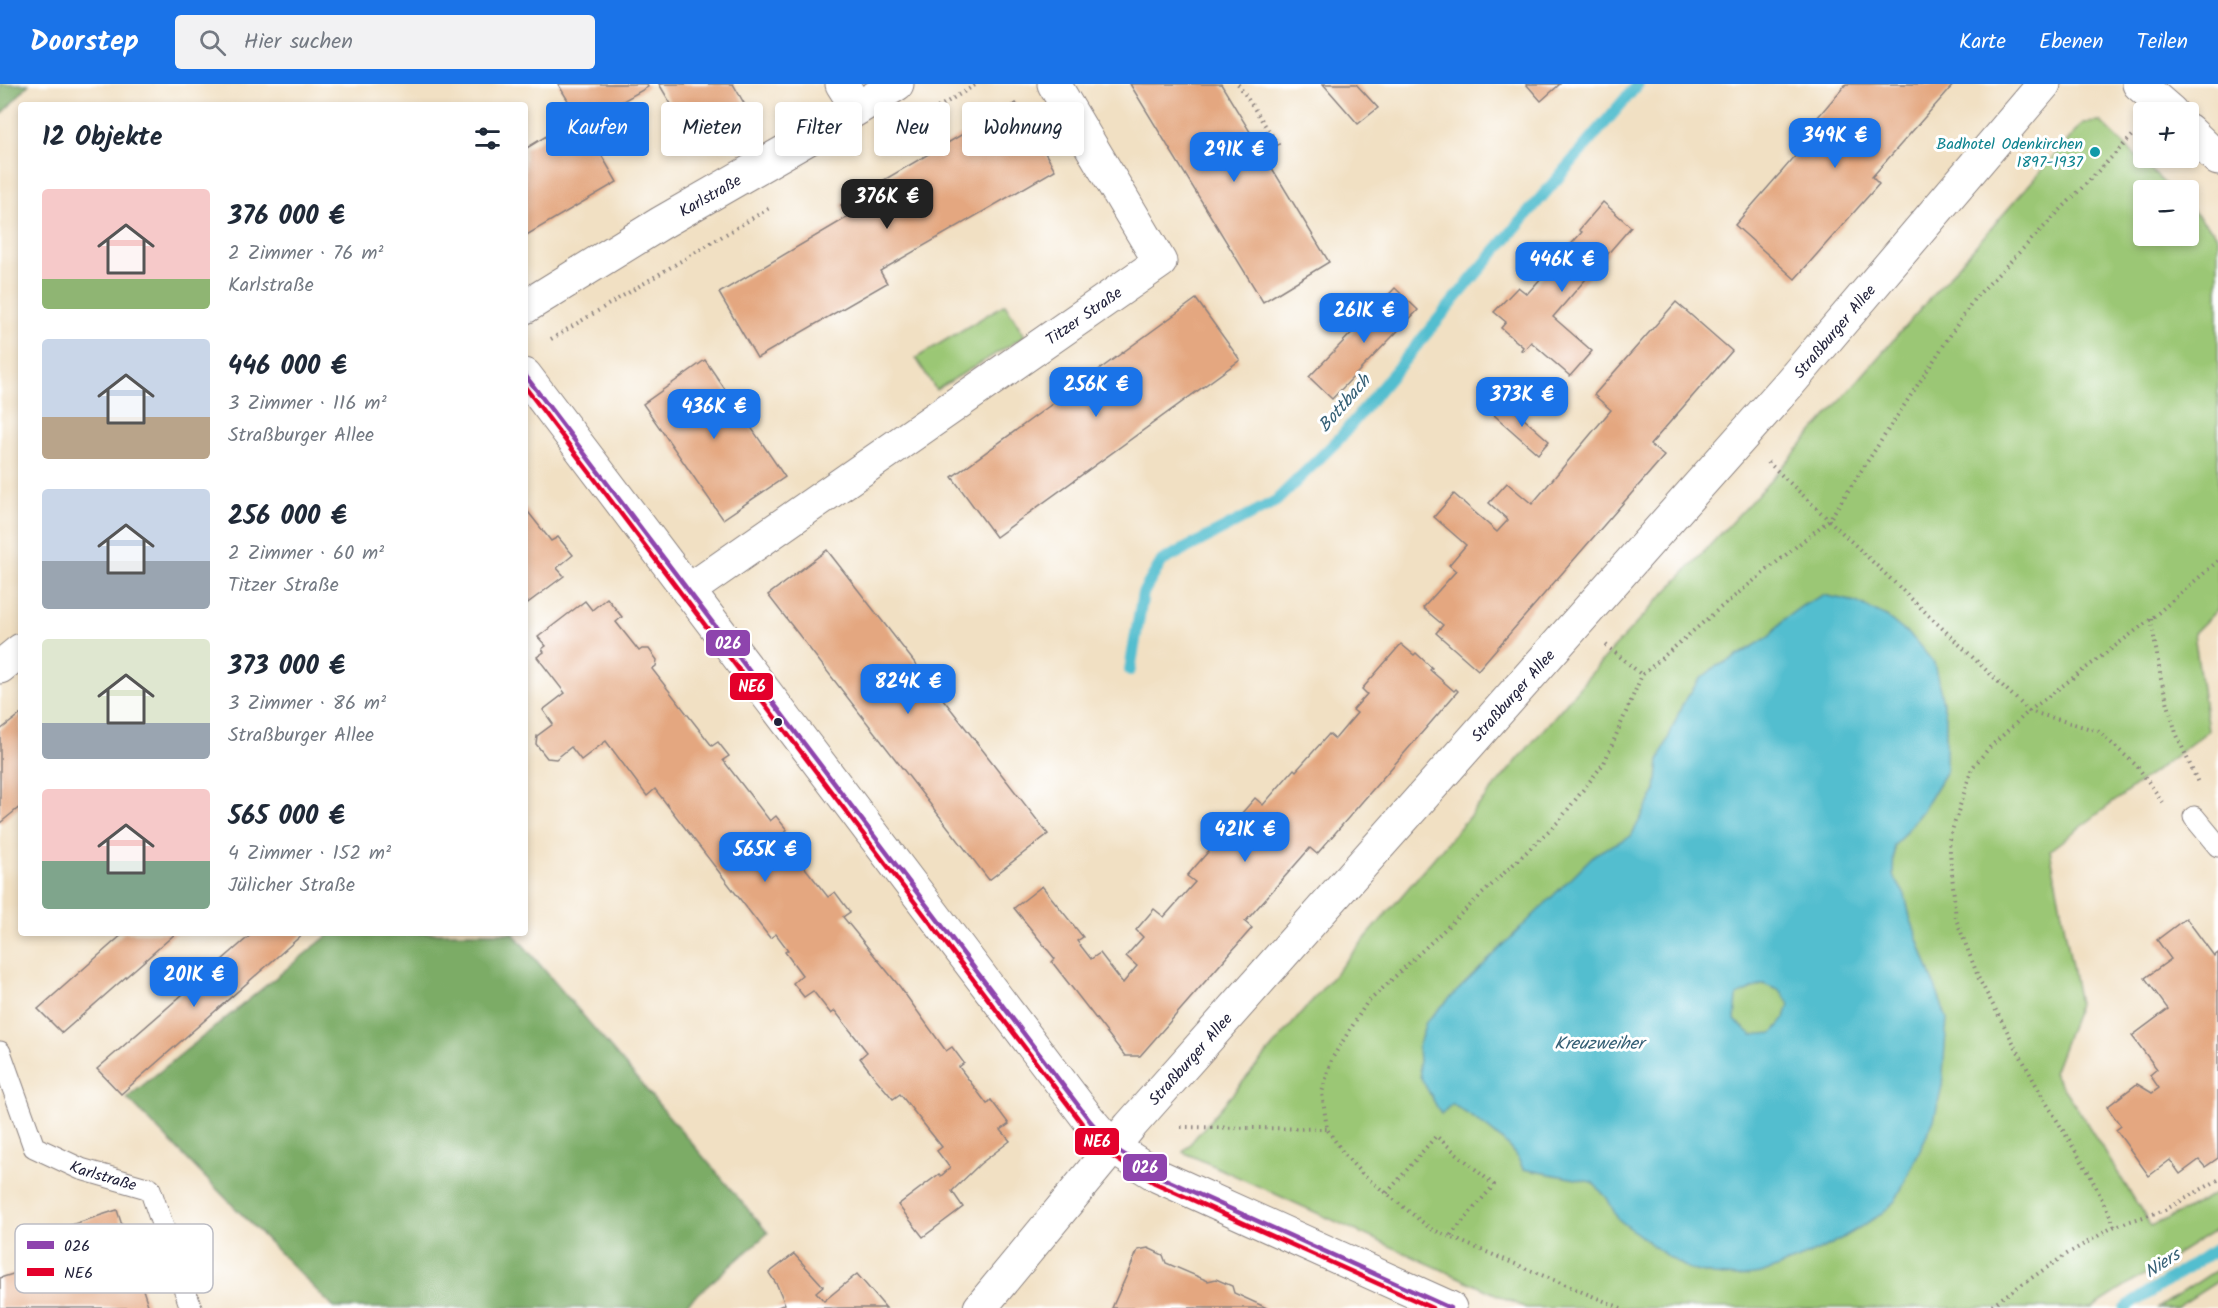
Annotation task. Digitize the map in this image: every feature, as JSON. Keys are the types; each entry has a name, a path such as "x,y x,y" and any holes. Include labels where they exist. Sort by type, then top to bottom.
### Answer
{"street":[{"name":"Karlstraße","path":"528,305 661,223 816,134 850,96 897,84"},
{"name":"Titzer Straße","path":"688,591 1160,262 1054,84"},
{"name":"Straßburger Allee","path":"980,1308 1121,1136 1742,436 2044,84"},
{"path":"2139,84 2159,102"},
{"path":"2199,141 2218,159"},
{"path":"528,379 1089,1121 1121,1136 1158,1176 1450,1308"},
{"path":"0,667 18,652"}],"lane":[{"path":"2194,817 2218,846"},
{"name":"Karlstraße","path":"0,1052 34,1147 81,1169 150,1189 162,1224"},
{"name":"Karlstraße","path":"186,1293 191,1308"}],"path":[{"path":"947,102 977,84"},
{"path":"1238,84 1281,149"},
{"path":"1621,1308 1431,1229 1362,1174 1344,1154 1327,1129 1322,1093 1331,1060 1366,1004 1558,822 1604,763 1642,675 1720,608 1829,520 1974,299 2133,135"},
{"path":"545,343 775,205"},
{"path":"1742,436 2029,711 2098,731 2137,766 2175,817 2194,817 2205,796 2176,733 2161,679 2151,619"},
{"path":"2115,1226 2090,1175 2042,1094 1979,979 1956,919 1949,840 1972,768 1990,747 2029,711 2151,619 2218,561"},
{"path":"1578,622 1642,675"},
{"path":"1121,1136 1327,1129"},
{"path":"1387,1193 1436,1136 1494,1185 1450,1236"},
{"path":"1987,1308 2067,1254 2115,1226 2165,1210 2218,1180"}],"green space":[{"path":"0,84 29,84 0,116"},
{"path":"2101,122 2133,153 2133,168 2148,168 2161,180 2133,180 2133,246 2199,246 2199,217 2218,236 2218,609 2194,633 2208,731 2050,850 2079,1004 2053,1073 2151,1226 2218,1192 2218,1228 2092,1308 1526,1308 1183,1152 1607,655 1770,481 2083,123"},
{"path":"1005,304 1025,336 936,390 916,358"},
{"path":"327,936 516,936 768,1233 682,1308 334,1308 127,1098"},
{"path":"2218,1269 2218,1281 2176,1308 2158,1308"}],"water":[{"name":"Kreuzweiher","path":"1823,595 1856,602 1888,618 1914,639 1934,663 1946,716 1946,771 1922,811 1894,846 1893,875 1905,895 1910,917 1947,1019 1942,1086 1934,1120 1895,1202 1877,1217 1832,1244 1761,1274 1738,1277 1714,1275 1691,1270 1667,1256 1618,1219 1607,1198 1592,1182 1523,1169 1518,1159 1502,1141 1452,1104 1441,1114 1420,1076 1418,1047 1426,1022 1595,854 1631,836 1656,790 1659,761 1682,705 1699,680 1715,667 1770,636 1784,619","holes":["1763,984 1781,991 1789,1004 1785,1018 1773,1033 1752,1035 1735,1020 1737,996"]}],"building":[{"path":"558,84 647,84 648,87 621,102 569,102"},
{"path":"659,84 733,84 743,102 670,102"},
{"path":"1130,84 1221,84 1329,262 1263,302"},
{"path":"1323,84 1356,84 1378,108 1358,124"},
{"path":"1526,84 1560,84 1541,101"},
{"path":"1846,84 1954,84 1872,177 1879,184 1795,279 1735,225 1818,130 1811,125"},
{"path":"962,134 962,156 1047,156 1055,170 880,271 887,283 757,358 719,293 848,217 841,205 925,156 950,156 950,141"},
{"path":"546,136 546,156 602,156 617,182 528,234 528,147"},
{"path":"1603,202 1631,227 1553,317 1592,351 1570,376 1531,342 1523,351 1521,350 1523,347 1501,328 1506,322 1494,312 1518,287 1527,294 1582,232 1579,230"},
{"path":"1395,288 1418,310 1332,399 1309,377"},
{"path":"1196,299 1240,360 996,537 952,477"},
{"path":"1676,302 1732,351 1650,445 1664,456 1478,670 1436,633 1443,625 1423,608 1456,571 1449,565 1466,545 1434,517 1454,494 1497,532 1508,520 1489,503 1507,483 1532,504 1611,410 1594,395"},
{"path":"705,360 785,477 723,519 643,404"},
{"path":"1505,402 1549,441 1538,454 1494,415"},
{"path":"528,512 551,541 558,537 573,555 557,568 564,576 528,603"},
{"path":"827,550 1048,834 989,880 768,595"},
{"path":"607,598 622,617 616,622 639,651 649,649 657,660 656,666 652,669 712,746 718,742 729,756 723,760 770,821 776,816 787,830 780,836 828,897 835,892 850,912 843,917 900,987 946,1051 952,1047 964,1063 959,1067 987,1104 991,1100 1009,1124 1001,1130 1010,1141 980,1164 952,1191 963,1207 923,1237 898,1205 950,1168 937,1151 942,1147 900,1094 893,1099 876,1079 860,1058 867,1052 835,1011 831,1014 813,991 804,997 793,983 802,975 785,952 788,950 776,934 770,938 655,789 647,796 606,741 581,760 571,747 556,759 547,758 536,744 537,736 553,724 543,710 565,693 537,657 544,652 542,649 546,646 538,637 585,601 592,610"},
{"path":"1401,644 1414,655 1416,653 1432,668 1430,670 1454,691 1456,689 1458,691 1317,854 1310,848 1245,922 1252,928 1140,1056 1125,1056 1052,962 1055,959 1014,908 1042,886 1083,937 1077,941 1091,959 1100,953 1123,983 1137,966 1126,956 1143,937 1136,930 1154,909 1164,917 1195,882 1187,876 1255,798 1263,805 1294,769 1296,771 1329,734 1335,739 1357,713 1353,710 1367,694 1362,689"},
{"path":"18,716 18,808 0,823 0,730"},
{"path":"2186,918 2214,956 2218,953 2218,1158 2205,1167 2199,1160 2180,1174 2170,1160 2149,1176 2116,1130 2121,1126 2107,1107 2137,1084 2152,1093 2159,1088 2150,1075 2157,1069 2132,1036 2168,1009 2145,978 2171,959 2157,940"},
{"path":"121,936 173,936 62,1033 38,1009"},
{"path":"250,936 301,936 121,1094 97,1069"},
{"path":"117,1210 122,1224 74,1224"},
{"path":"1148,1248 1163,1255 1166,1263 1208,1281 1216,1279 1232,1286 1234,1293 1267,1308 1112,1308 1138,1250"},
{"path":"794,1254 823,1286 816,1292 824,1301 857,1274 886,1308 776,1308 785,1304 769,1273"},
{"path":"15,1273 15,1293 144,1293 149,1308 0,1308 0,1278"}],"waterway":[{"name":"Bottbach","path":"1130,670 1143,593 1162,561 1276,501 1339,439 1638,84"},
{"name":"Niers","path":"2125,1308 2218,1248"}],"transit line":[{"name":"026","path":"528,379 1112,1147 1158,1176 1450,1308"},
{"name":"NE6","path":"528,391 1084,1126 1107,1153 1155,1183 1432,1308"}],"place":[{"name":"Badhotel Odenkirchen 1897-1937","path":"2095,152"}]}
